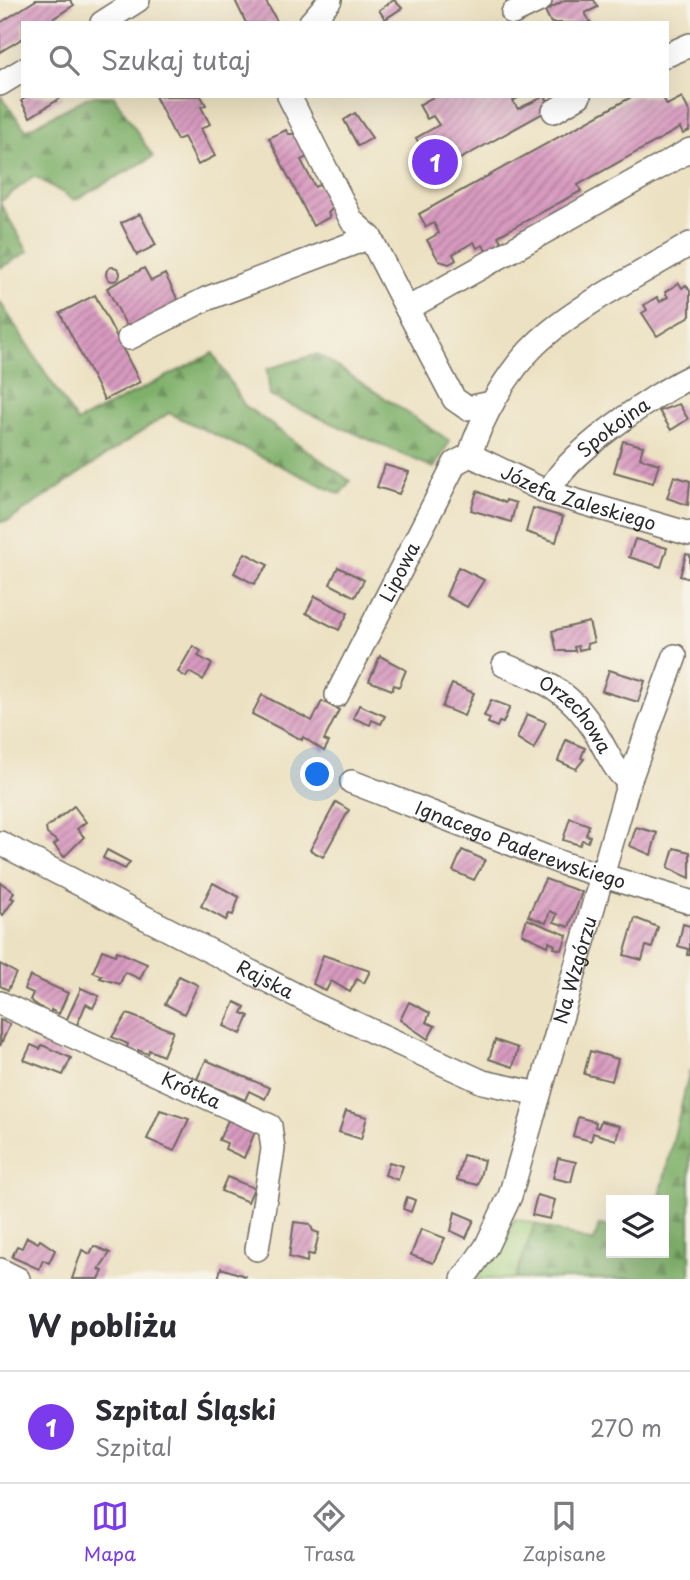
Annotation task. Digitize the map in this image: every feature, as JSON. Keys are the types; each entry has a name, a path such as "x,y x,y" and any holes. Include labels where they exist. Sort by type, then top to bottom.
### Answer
{"street":[{"path":"105,21 138,0"},
{"path":"312,21 330,0"},
{"path":"513,13 540,0"},
{"path":"669,54 690,45"},
{"path":"0,84 21,71"},
{"path":"290,98 352,221 370,237 454,399 467,408 492,403"},
{"path":"554,111 576,98"},
{"path":"407,309 690,150"},
{"path":"129,338 206,299 370,237"},
{"name":"Lipowa","path":"337,695 456,463 470,455 492,403 535,345 569,319 690,244"},
{"name":"Spokojna","path":"550,493 561,473 634,411 690,377"},
{"name":"Józefa Zaleskiego","path":"470,455 550,493 690,534"},
{"name":"Na Wzgórzu","path":"463,1279 501,1219 524,1152 629,782 675,656"},
{"name":"Orzechowa","path":"504,665 555,686 588,720 612,763 629,782"},
{"name":"Ignacego Paderewskiego","path":"352,782 604,877 690,902"},
{"name":"Rajska","path":"0,844 175,936 352,1023 483,1082 539,1094"},
{"name":"Krótka","path":"0,1003 270,1126 273,1149 257,1249"},
{"path":"0,1270 18,1279"}],"green space":[{"path":"0,95 26,130 86,98 115,98 153,157 75,200 34,176 0,202"},
{"path":"0,203 28,252 0,268"},
{"path":"0,302 77,422 213,353 244,405 350,481 340,494 169,413 10,520 0,522"},
{"path":"318,354 450,441 434,468 270,396 267,369"},
{"path":"690,1069 690,1279 515,1279 535,1224 594,1242 599,1225 606,1226 606,1258 669,1258 669,1195 660,1195"},
{"path":"515,1219 535,1224 515,1279 474,1279 506,1237"}],"building":[{"path":"36,0 70,0 74,5 49,21 21,21 21,39 0,52 0,23"},
{"path":"235,0 265,0 277,21 245,21"},
{"path":"394,0 402,8 385,19 379,10"},
{"path":"565,0 594,0 598,7 585,13 590,21 550,21 545,11"},
{"path":"682,97 690,113 689,131 683,134 680,128 578,185 581,191 498,236 511,259 495,268 483,245 477,248 474,242 453,254 456,260 449,264 439,261 427,240 439,233 434,223 426,227 419,214 629,98 663,98 667,105"},
{"path":"25,98 61,98 30,117 21,101"},
{"path":"156,98 202,98 206,105 201,107 210,124 201,129 215,156 198,165 184,137 177,140"},
{"path":"431,98 518,98 513,101 518,109 546,98 552,108 435,173 416,138 439,125 433,116 427,119 419,105"},
{"path":"355,113 372,138 358,146 344,120"},
{"path":"286,130 288,134 298,134 309,156 301,160 315,187 323,183 335,206 328,213 330,217 313,226 269,138"},
{"path":"140,214 156,245 137,255 121,223"},
{"path":"110,267 116,267 120,274 116,281 110,281 106,277 106,271"},
{"path":"144,268 151,281 165,274 180,304 129,331 107,288"},
{"path":"679,283 682,288 686,285 690,291 690,316 657,336 642,313 647,310 644,305 657,297 660,302 668,297 665,292"},
{"path":"95,295 140,382 104,400 60,313"},
{"path":"679,404 688,419 671,430 659,411"},
{"path":"623,441 643,446 640,458 659,464 653,483 614,472"},
{"path":"385,465 409,472 399,494 377,487"},
{"path":"674,476 690,481 688,505 667,498"},
{"path":"477,491 505,503 506,500 516,503 511,522 471,510"},
{"path":"533,508 563,517 556,542 526,532"},
{"path":"635,539 667,548 661,567 629,557"},
{"path":"245,553 268,565 254,584 234,573"},
{"path":"686,554 690,555 690,579 680,576"},
{"path":"338,567 364,580 355,597 330,584"},
{"path":"458,567 484,580 467,607 446,596"},
{"path":"315,596 348,613 339,630 306,613"},
{"path":"589,622 594,642 587,644 588,648 579,650 578,646 574,647 575,651 557,651 552,631"},
{"path":"193,646 201,651 198,656 212,664 203,680 189,672 186,677 178,672"},
{"path":"380,656 406,670 399,687 394,685 392,690 369,681"},
{"path":"609,670 645,681 638,702 602,691"},
{"path":"452,684 474,693 464,716 442,707"},
{"path":"262,695 312,721 322,701 339,710 324,740 329,742 324,751 303,737 302,740 252,714"},
{"path":"491,700 510,707 503,723 499,722 497,727 488,723 490,718 484,716"},
{"path":"359,705 385,716 381,724 372,720 370,725 353,718"},
{"path":"527,714 546,722 534,749 517,738"},
{"path":"566,740 585,748 581,758 584,759 576,769 558,761"},
{"path":"336,802 349,810 323,857 310,850"},
{"path":"74,806 86,822 77,829 84,837 64,857 54,845 58,842 47,834 46,828"},
{"path":"570,818 589,825 586,835 590,836 588,842 582,840 580,845 563,840"},
{"path":"636,827 657,833 651,855 630,846"},
{"path":"674,848 690,852 690,878 668,868"},
{"path":"107,850 130,862 125,869 103,858"},
{"path":"462,850 485,860 474,880 453,871"},
{"path":"545,879 582,892 569,927 554,922 557,914 550,911 546,923 528,916"},
{"path":"0,882 14,892 11,898 14,899 3,915 0,913"},
{"path":"213,883 239,897 233,915 229,914 226,920 201,906"},
{"path":"635,918 658,927 652,948 646,946 642,960 624,955"},
{"path":"527,919 567,935 562,950 554,948 555,945 549,942 548,946 522,934"},
{"path":"683,924 690,926 690,955 687,955 688,949 678,946"},
{"path":"102,950 115,955 117,951 147,964 140,979 125,972 120,984 100,978 102,976 93,972"},
{"path":"323,955 370,971 364,983 357,979 350,992 331,981 326,991 313,984"},
{"path":"0,964 16,973 8,990 0,986"},
{"path":"30,976 68,993 59,1014 51,1010 50,1014 30,1000 33,993 24,989"},
{"path":"179,976 198,985 184,1014 165,1004"},
{"path":"81,988 99,996 93,1008 86,1004 77,1025 66,1021"},
{"path":"235,1002 245,1007 242,1013 249,1016 241,1034 224,1026"},
{"path":"409,1002 430,1013 426,1022 435,1026 428,1039 400,1020"},
{"path":"127,1014 173,1031 163,1056 149,1050 148,1054 138,1050 137,1053 127,1048 128,1044 112,1037"},
{"path":"0,1020 10,1024 0,1046"},
{"path":"495,1040 518,1048 513,1067 489,1059"},
{"path":"31,1045 40,1049 42,1045 71,1058 63,1075 24,1060"},
{"path":"590,1051 618,1059 612,1081 584,1074"},
{"path":"206,1060 270,1088 265,1099 249,1091 245,1100 197,1079"},
{"path":"160,1110 189,1119 174,1151 147,1139"},
{"path":"346,1111 367,1117 361,1139 339,1132"},
{"path":"578,1117 596,1122 595,1127 598,1128 601,1121 620,1126 616,1140 593,1133 591,1141 573,1136"},
{"path":"228,1120 255,1132 244,1158 225,1149 227,1143 219,1140"},
{"path":"463,1155 484,1160 478,1185 457,1180"},
{"path":"558,1158 576,1162 571,1182 553,1178"},
{"path":"389,1162 403,1166 398,1180 385,1175"},
{"path":"227,1177 254,1188 248,1202 221,1191"},
{"path":"537,1195 555,1200 550,1219 532,1215"},
{"path":"407,1197 415,1200 411,1212 403,1209"},
{"path":"455,1212 474,1220 466,1238 451,1231"},
{"path":"294,1222 310,1224 313,1231 319,1233 314,1255 308,1254 307,1262 289,1257"},
{"path":"421,1229 445,1238 433,1263 411,1255"},
{"path":"27,1237 38,1243 40,1240 55,1250 49,1263 43,1260 39,1269 12,1257 17,1246 22,1248"},
{"path":"94,1246 110,1253 99,1269 103,1271 99,1279 72,1279 82,1250 90,1254"},
{"path":"221,1268 245,1276 244,1279 218,1279"}],"place":[{"name":"Szpital Śląski","path":"435,162"}]}
